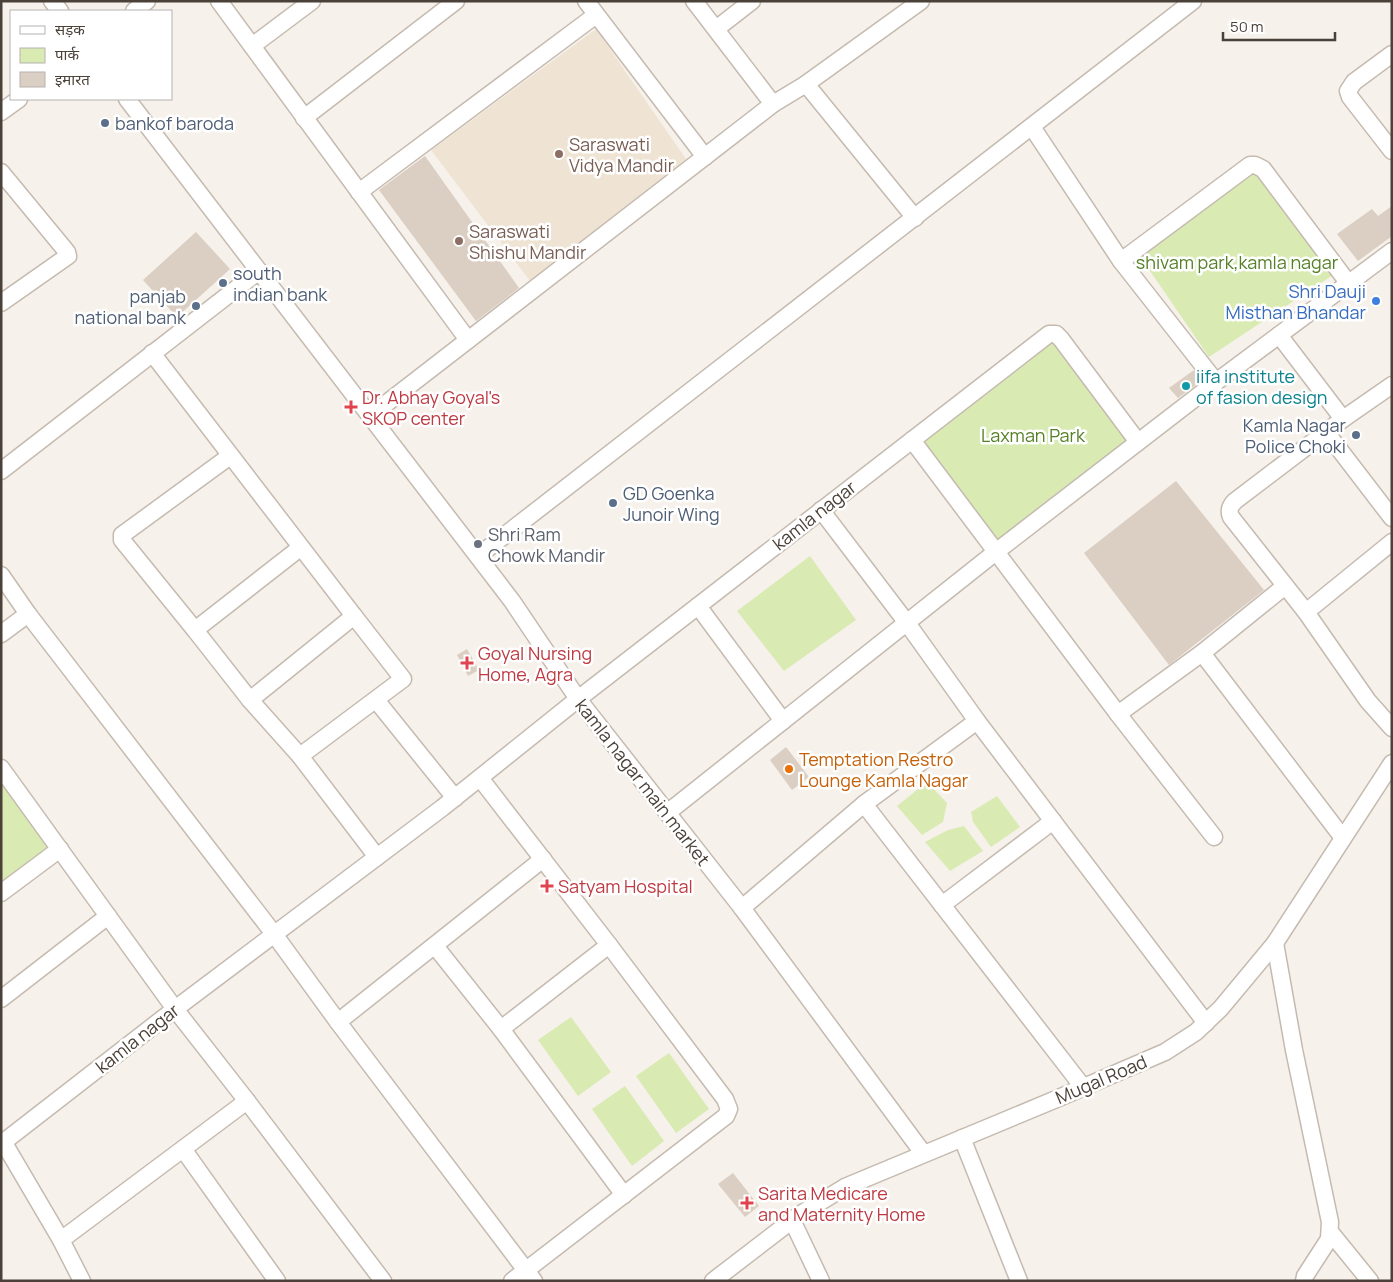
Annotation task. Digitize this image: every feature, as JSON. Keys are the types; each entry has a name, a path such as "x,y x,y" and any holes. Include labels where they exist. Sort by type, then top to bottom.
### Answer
{"street":[{"path":"135,10 147,1"},
{"path":"219,1 468,340"},
{"path":"252,46 312,1"},
{"path":"304,118 456,1"},
{"path":"586,1 705,157"},
{"path":"694,1 773,104"},
{"path":"716,29 752,1"},
{"path":"478,556 1032,128 1193,1"},
{"path":"370,416 773,104 806,84 913,4"},
{"path":"359,192 596,15"},
{"path":"1392,54 1354,82 1348,91 1350,97 1392,152"},
{"path":"806,84 915,218"},
{"path":"1,112 18,100"},
{"name":"kamla nagar main market","path":"128,100 512,601 578,699 742,908 923,1153"},
{"path":"1032,128 1121,261 1216,382"},
{"path":"1121,261 1250,165 1255,165 1263,168 1349,284"},
{"path":"1,172 67,252 68,256 1,303"},
{"path":"667,813 997,551 1216,382 1392,250"},
{"path":"1,470 259,271"},
{"name":"kamla nagar","path":"2,1143 175,1009 455,798 578,699 1047,336 1052,334 1061,338 1138,442"},
{"path":"1279,334 1344,419"},
{"path":"152,353 300,548 403,679 300,756"},
{"path":"1392,385 1326,432 1236,501 1230,509 1231,518 1306,612 1368,701 1392,728"},
{"path":"1326,432 1392,518"},
{"path":"912,440 1118,714 1214,837"},
{"path":"230,456 121,537 250,700 300,756 377,858"},
{"path":"821,510 907,623 977,721 1206,1023"},
{"path":"1306,612 1392,542"},
{"path":"195,630 300,548"},
{"path":"1,576 28,614 274,934 338,1022 530,1275"},
{"path":"1118,714 1202,654 1285,586"},
{"path":"698,606 783,721"},
{"path":"1,634 28,614"},
{"path":"250,700 354,616"},
{"path":"1202,654 1344,838"},
{"path":"376,700 455,798"},
{"path":"742,908 864,804 977,721"},
{"name":"Mugal Road","path":"713,1281 792,1220 845,1187 1165,1052 1196,1032 1222,1008 1275,942 1392,763"},
{"path":"1,768 175,1009 247,1101 379,1279"},
{"path":"480,778 725,1099 729,1109 726,1116 624,1195 530,1275 512,1281"},
{"path":"864,804 1083,1087"},
{"path":"942,905 1053,820"},
{"path":"1,893 60,849"},
{"path":"338,1022 543,860"},
{"path":"1,1000 108,916"},
{"path":"1275,942 1294,1050 1331,1233 1327,1244 1305,1276 1304,1281"},
{"path":"501,1029 609,945"},
{"path":"436,946 501,1029 624,1195"},
{"path":"60,1240 247,1101"},
{"path":"962,1138 1019,1281"},
{"path":"2,1143 60,1240 82,1281"},
{"path":"183,1149 277,1281"},
{"path":"792,1220 821,1281"},
{"path":"1331,1233 1370,1281"}],"shaded area":[{"name":"Saraswati Vidya Mandir","path":"596,29 686,159 530,281 431,150"}],"green space":[{"name":"shivam park,kamla nagar","path":"1258,169 1333,275 1209,357 1137,252"},
{"name":"Laxman Park","path":"1049,334 1138,442 997,551 912,440"},
{"path":"810,556 856,620 784,671 737,611"},
{"path":"1,768 60,849 1,893"},
{"path":"927,782 947,803 943,822 922,835 897,806"},
{"path":"997,796 1020,827 991,847 973,822 971,812"},
{"path":"964,826 983,851 950,871 925,842 948,830"},
{"path":"571,1017 611,1072 578,1096 538,1040"},
{"path":"669,1053 709,1109 676,1133 636,1076"},
{"path":"625,1086 664,1141 632,1166 592,1109"}],"building":[{"path":"425,156 519,288 476,321 379,190"},
{"path":"1392,206 1392,236 1358,261 1337,234 1372,209 1378,216"},
{"path":"196,232 230,269 177,317 143,280"},
{"name":"iifa institute of fasion design","path":"1194,370 1201,381 1178,398 1169,388"},
{"path":"1176,481 1264,590 1169,665 1084,553"},
{"path":"467,649 479,670 468,676 457,655"},
{"name":"Temptation Restro Lounge Kamla Nagar","path":"786,747 809,777 792,790 770,760"},
{"path":"733,1173 759,1206 745,1217 718,1184"}],"place":[{"name":"bankof baroda","path":"105,123"},
{"name":"Saraswati Vidya Mandir","path":"559,154"},
{"name":"Saraswati Shishu Mandir","path":"459,241"},
{"name":"south indian bank","path":"223,283"},
{"name":"Shri Dauji Misthan Bhandar","path":"1376,301"},
{"name":"panjab national bank","path":"196,306"},
{"name":"iifa institute of fasion design","path":"1186,386"},
{"name":"Dr. Abhay Goyal's SKOP center","path":"351,407"},
{"name":"Kamla Nagar Police Choki","path":"1356,435"},
{"name":"GD Goenka Junoir Wing","path":"613,503"},
{"name":"Shri Ram Chowk Mandir","path":"478,544"},
{"name":"Goyal Nursing Home, Agra","path":"467,663"},
{"name":"Temptation Restro Lounge Kamla Nagar","path":"789,769"},
{"name":"Satyam Hospital","path":"547,886"},
{"name":"Sarita Medicare and Maternity Home","path":"747,1203"}]}
